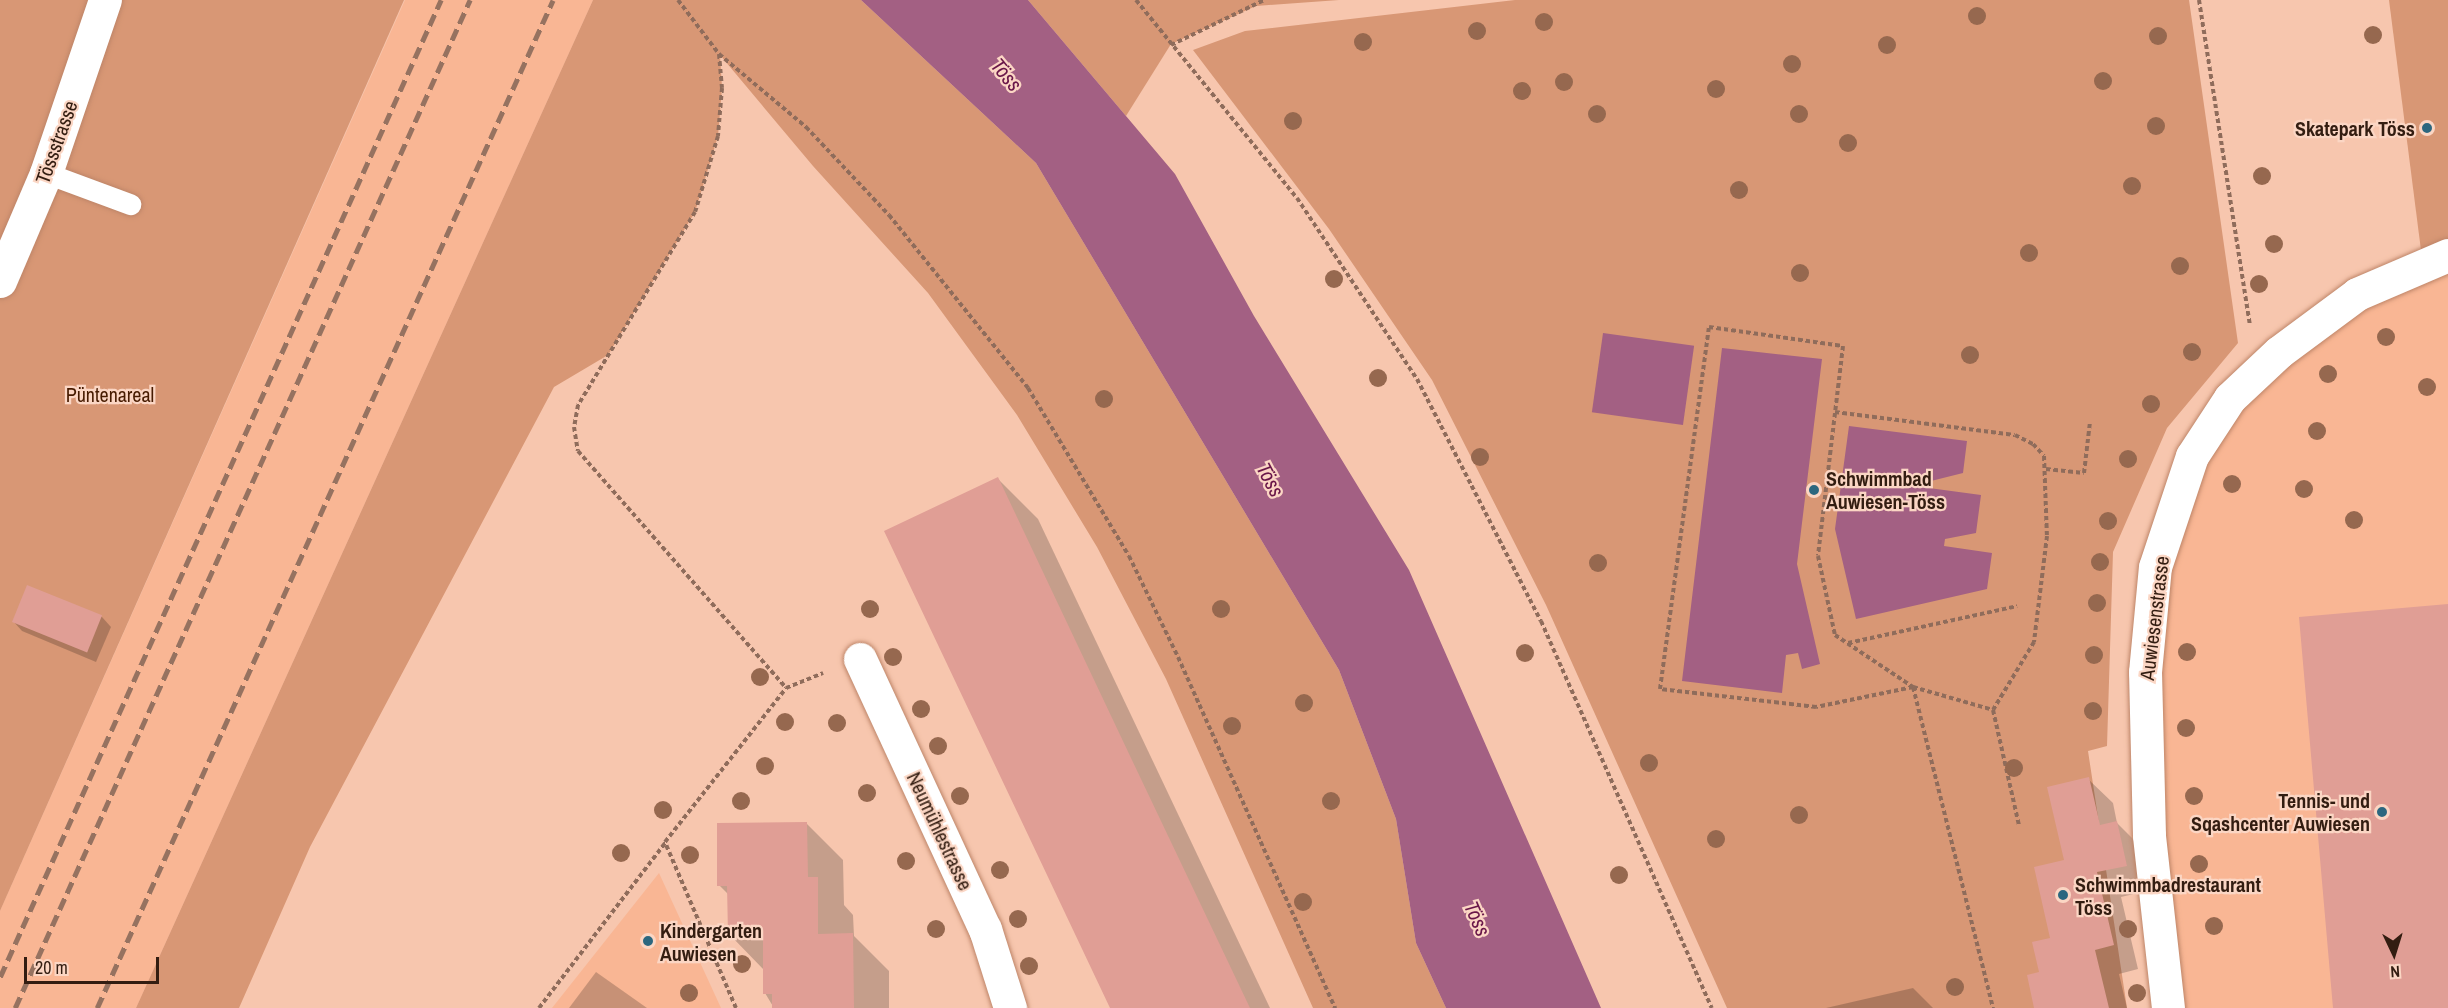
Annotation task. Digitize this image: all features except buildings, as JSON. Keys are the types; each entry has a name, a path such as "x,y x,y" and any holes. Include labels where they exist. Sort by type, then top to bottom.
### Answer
{"street":[{"name":"Tössstrasse","path":"0,281 46,173 105,0"},
{"name":"Auwiesenstrasse","path":"2168,1008 2149,835 2145,672 2156,567 2192,456 2230,398 2279,352 2358,294 2448,255"},
{"name":"Neumühlestrasse","path":"860,659 985,929 1010,1008"}],"lane":[{"path":"46,173 130,204"}],"path":[{"path":"678,0 719,54 806,127 889,215 981,325 1028,388 1095,497 1158,616 1335,1008"},
{"path":"1137,0 1171,45 1297,198 1417,379 1541,621 1712,1008"},
{"path":"1171,45 1264,0"},
{"path":"2199,0 2249,323 2279,352"},
{"path":"719,54 722,88 718,136 695,212 578,405 574,427 578,451 786,688"},
{"path":"1913,687 1816,707 1660,689 1709,327 1843,346 1818,556 1835,635 1913,687 1993,710"},
{"path":"1835,412 2015,435 2033,444 2044,456 2047,536 2034,642 1993,710 2019,825"},
{"path":"2046,469 2084,473 2090,422"},
{"path":"1847,643 2017,606"},
{"path":"539,1008 786,688 860,659"},
{"path":"1913,687 1993,1008"},
{"path":"665,842 736,1008"}],"shaded area":[{"path":"405,0 593,0 136,1008 0,1008 0,911"},
{"path":"2448,257 2448,1008 2168,1008 2145,672 2191,456 2279,352"},
{"name":"Kindergarten Auwiesen","path":"659,873 721,1008 552,1008"}],"green space":[{"name":"Püntenareal","path":"0,0 404,0 0,911"},
{"path":"593,0 861,0 1036,163 1339,670 1396,819 1416,943 1446,1008 1313,1008 1166,679 1097,547 1017,415 928,293 813,166 720,55 722,88 718,136 695,212 608,355 554,387 310,847 239,1008 136,1008"},
{"path":"1028,0 1339,0 1256,6 1171,44 1126,116"},
{"name":"Schwimmbad Auwiesen-Töss","path":"1515,0 2189,0 2238,343 2167,428 2113,552 2107,746 2088,751 2127,1008 1727,1008 1546,605 1432,380 1329,229 1193,50 1245,31"},
{"name":"Skatepark Töss","path":"2389,0 2448,0 2448,255 2423,266"}],"water":[{"name":"Töss","path":"861,0 1028,0 1175,174 1254,316 1409,570 1601,1008 1446,1008 1416,943 1396,819 1339,670 1036,163"},
{"path":"1603,333 1694,346 1683,425 1592,412"},
{"path":"1722,348 1822,359 1797,564 1820,664 1802,669 1798,653 1786,655 1782,693 1682,681"},
{"path":"1849,426 1967,441 1963,473 1931,481 1929,488 1981,495 1976,533 1945,539 1944,546 1992,553 1987,589 1856,619 1835,529"}],"railway":[{"path":"0,977 441,0"},
{"path":"15,1008 470,0"},
{"path":"97,1008 553,0"}],"place":[{"name":"Skatepark Töss","path":"2427,128"},
{"name":"Schwimmbad Auwiesen-Töss","path":"1814,490"},
{"name":"Tennis- und Sqashcenter Auwiesen","path":"2382,812"},
{"name":"Schwimmbadrestaurant Töss","path":"2063,895"},
{"name":"Kindergarten Auwiesen","path":"648,941"}]}
